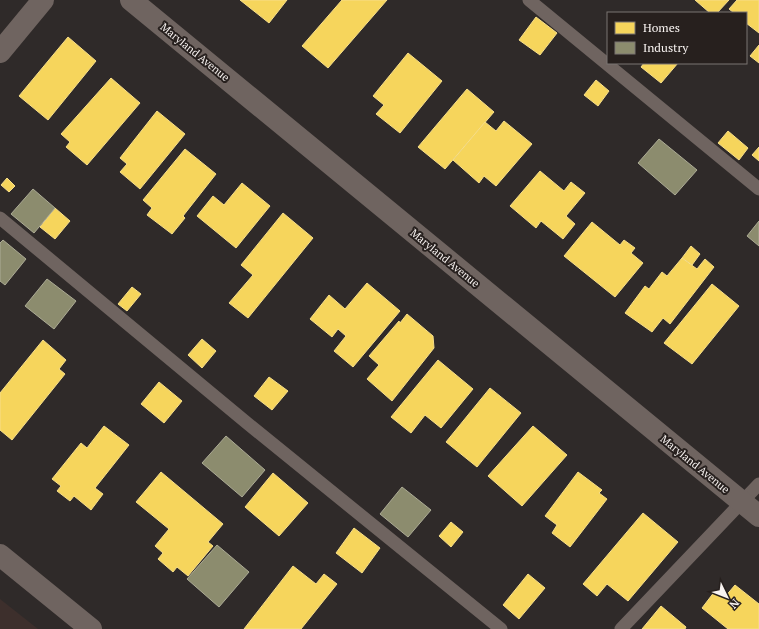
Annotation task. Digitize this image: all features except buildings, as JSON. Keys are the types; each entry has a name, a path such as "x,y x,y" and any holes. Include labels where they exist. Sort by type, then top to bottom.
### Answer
{"street":[{"path":"0,52 43,0"},
{"name":"Maryland Avenue","path":"131,0 759,516"},
{"path":"0,555 91,629"}],"lane":[{"path":"529,0 759,189"},
{"path":"0,218 247,423 501,629"},
{"path":"621,629 759,484"}],"shaded area":[{"path":"0,599 38,629 0,629"}]}
